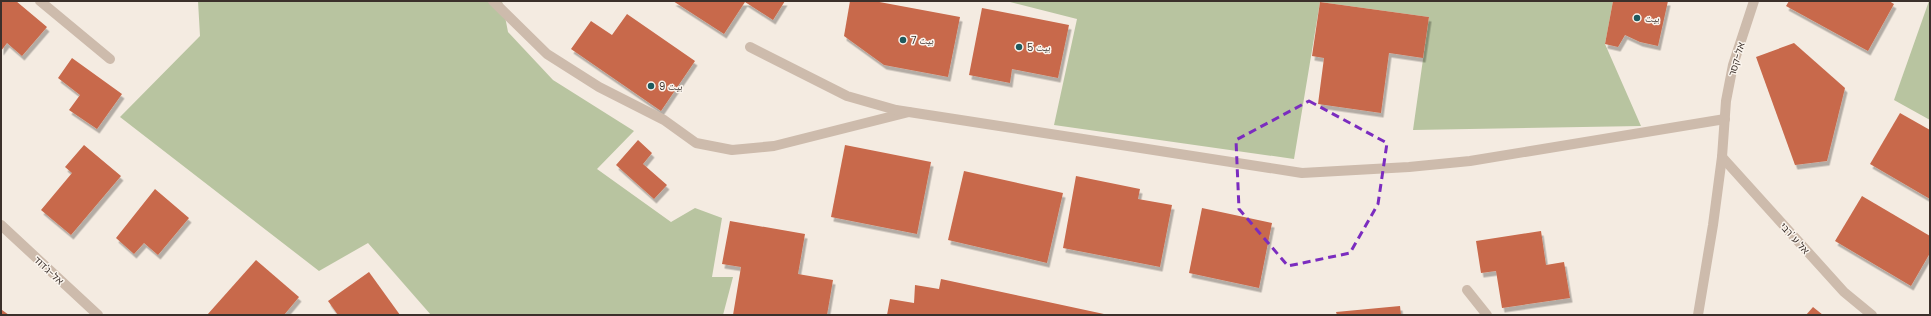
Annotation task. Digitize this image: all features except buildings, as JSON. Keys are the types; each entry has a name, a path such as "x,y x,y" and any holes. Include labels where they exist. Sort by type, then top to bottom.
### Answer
{"street":[{"path":"40,1 110,59"},
{"path":"493,1 547,54 599,87 664,120 696,142 732,150 774,146 912,112"},
{"name":"אל-קסר","path":"1698,315 1713,225 1722,157 1725,119 1733,65 1754,1"},
{"path":"750,46 847,96 896,110 1302,173 1409,168 1470,161 1725,119"},
{"name":"אל ע 'רבי","path":"1722,157 1844,292 1872,315"},
{"name":"אל-ג'דוד","path":"1,225 98,315"},
{"path":"1467,290 1487,315"}],"highlighted area":[{"path":"1309,101 1387,143 1378,204 1350,253 1288,266 1239,209 1236,140"}],"green space":[{"path":"198,1 502,1 508,32 553,80 634,131 597,169 671,222 695,208 722,218 712,277 733,277 723,315 431,315 368,243 319,271 120,117 200,36"},
{"path":"1006,1 1613,1 1605,44 1641,126 1413,130 1429,17 1320,2 1294,159 1054,125 1077,19"},
{"path":"1930,1 1930,120 1894,100"}],"place":[{"name":"بيت","path":"1637,18"},
{"name":"بيت 7","path":"903,40"},
{"name":"بيت 5","path":"1019,47"},
{"name":"بيت 9","path":"651,86"}]}
